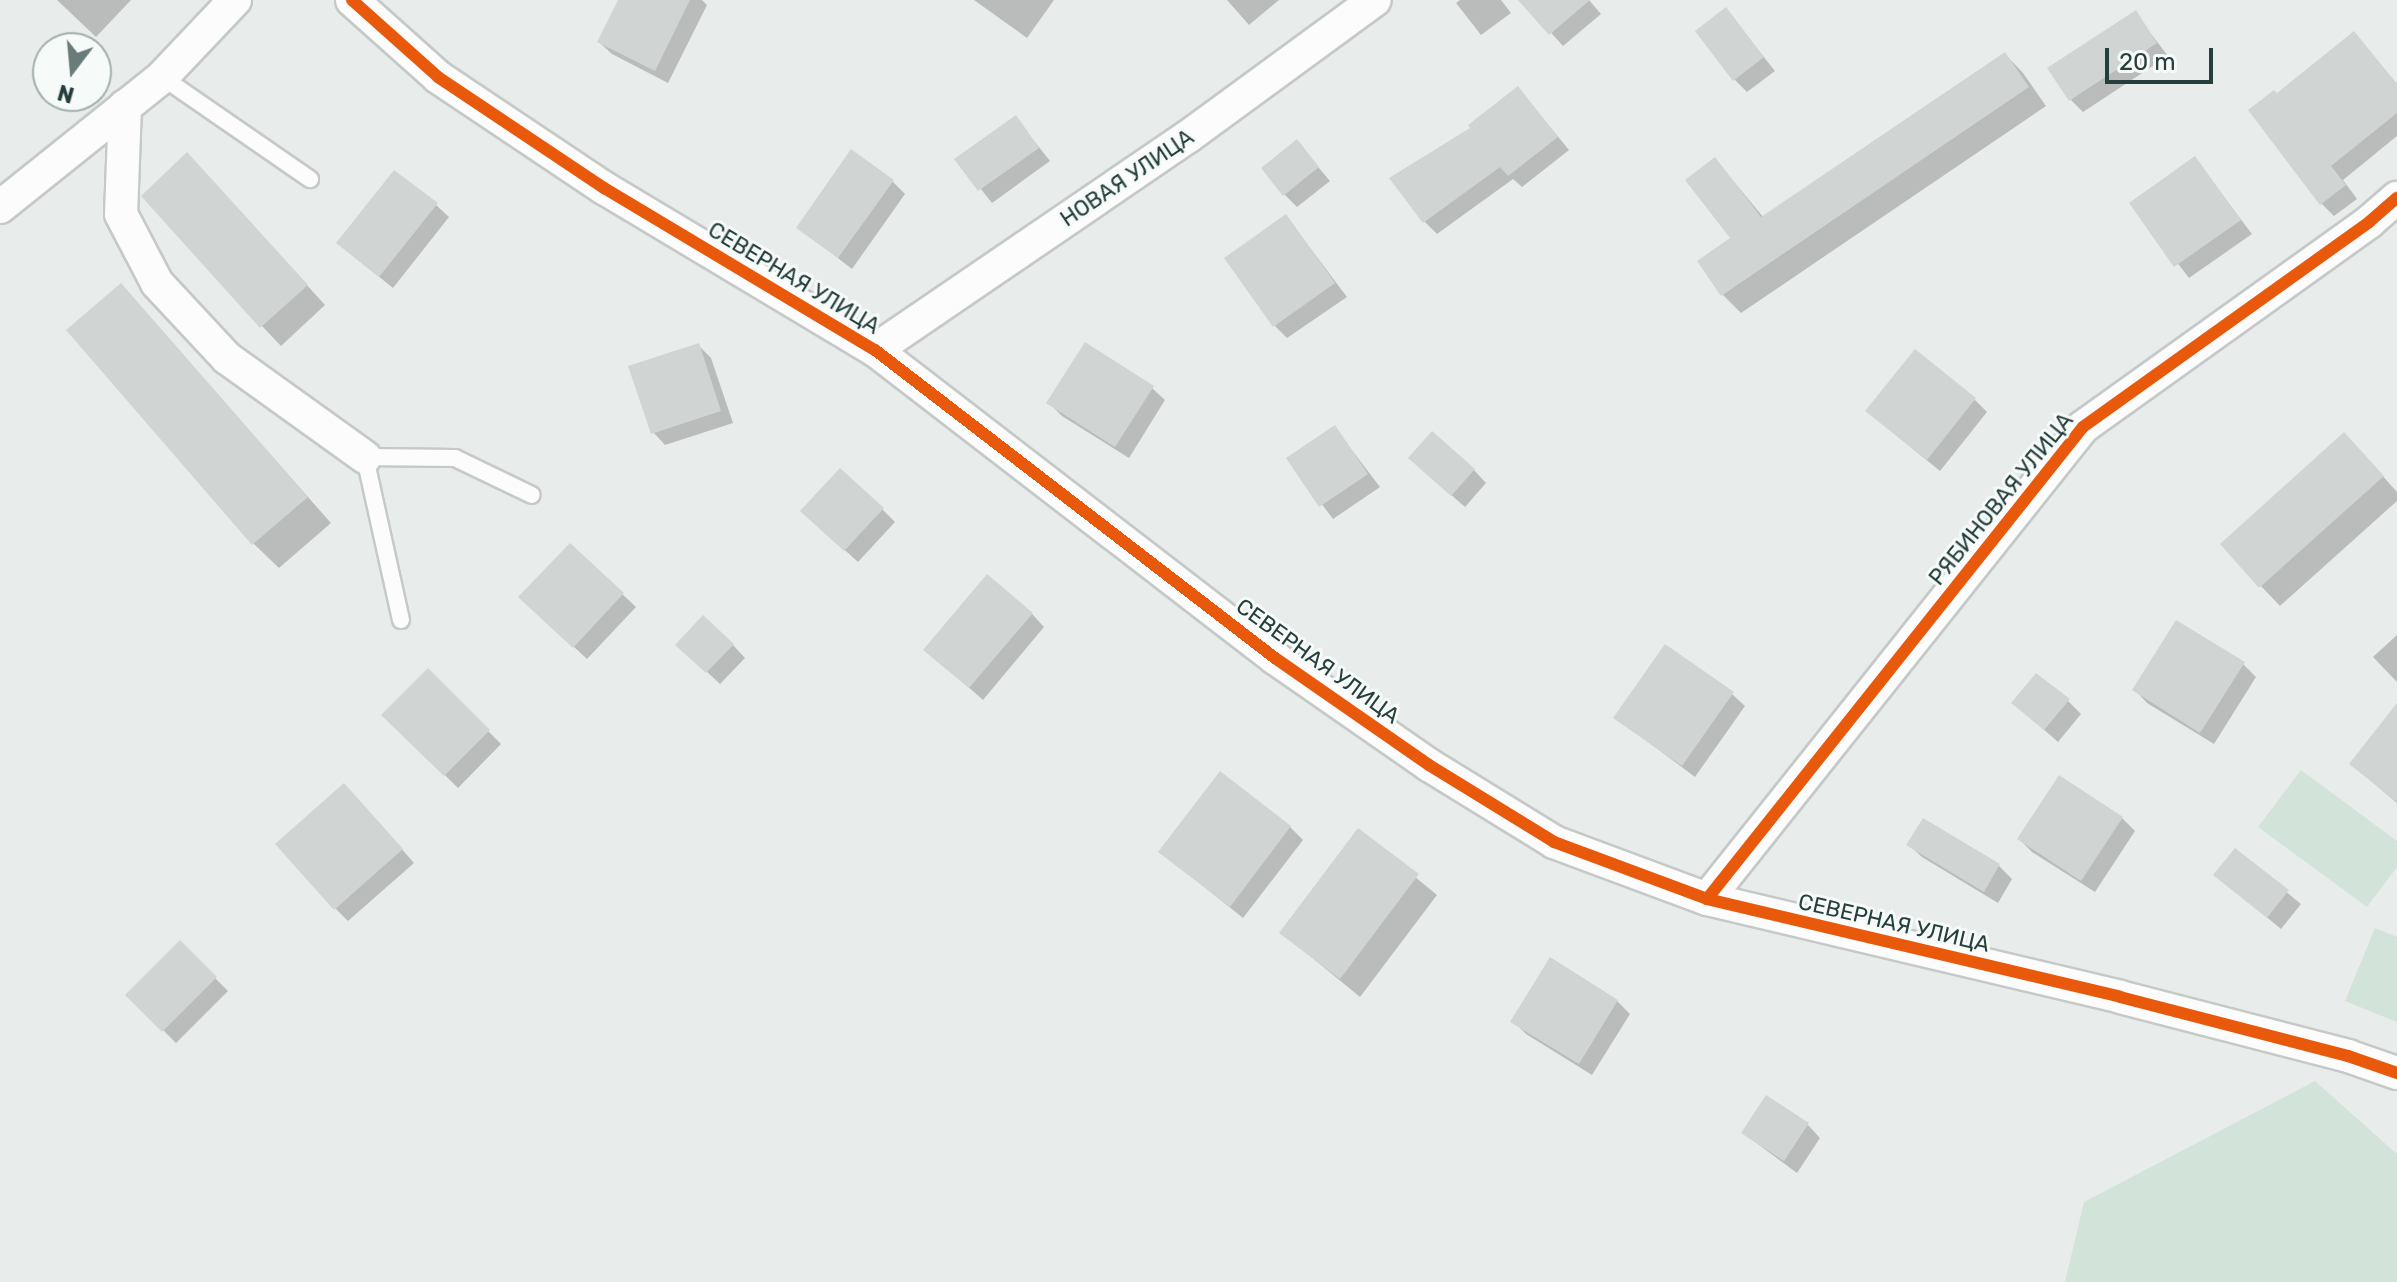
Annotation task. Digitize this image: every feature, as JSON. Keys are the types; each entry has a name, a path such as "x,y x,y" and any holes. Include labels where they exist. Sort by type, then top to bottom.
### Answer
{"street":[{"path":"0,207 162,77 235,0"},
{"name":"СЕВЕРНАЯ УЛИЦА","path":"352,0 450,86 604,188 875,350 1275,658 1429,765 1554,842 1707,899 2135,1001 2348,1056 2397,1073"},
{"name":"НОВАЯ УЛИЦА","path":"875,350 1189,136 1375,0"},
{"path":"125,106 121,214 157,283 227,358 365,457"},
{"name":"РЯБИНОВАЯ УЛИЦА","path":"1707,899 2083,427 2369,222 2397,198"}],"lane":[{"path":"162,77 310,179"},
{"path":"401,620 365,457 455,458 532,495"}],"green space":[{"path":"2301,770 2397,841 2397,867 2367,907 2258,827"},
{"path":"2375,928 2397,937 2397,1022 2345,1001"},
{"path":"2315,1081 2397,1154 2397,1282 2065,1282 2084,1202"}],"building":[{"path":"618,0 690,0 655,71 597,42"},
{"path":"1518,0 1590,0 1549,35"},
{"path":"1726,7 1764,57 1733,81 1695,31"},
{"path":"2136,10 2157,43 2069,101 2047,68"},
{"path":"2354,31 2397,84 2397,113 2331,166 2346,185 2320,205 2248,110 2274,90 2277,93"},
{"path":"2005,52 2029,87 1721,296 1697,261 1730,238 1685,180 1715,157 1761,217"},
{"path":"1518,86 1558,137 1508,176 1500,167 1423,223 1389,178 1470,128 1468,125"},
{"path":"1016,115 1039,148 978,191 954,159"},
{"path":"1297,139 1319,167 1283,196 1261,168"},
{"path":"851,149 894,180 838,258 796,228"},
{"path":"187,152 308,285 260,328 141,196"},
{"path":"2195,156 2241,220 2174,267 2129,203"},
{"path":"394,170 438,203 379,277 336,243"},
{"path":"1286,214 1335,283 1273,327 1224,258"},
{"path":"121,283 308,497 252,545 66,330"},
{"path":"1085,342 1154,386 1115,447 1046,403"},
{"path":"699,343 721,411 651,434 628,366"},
{"path":"1915,349 1976,398 1927,460 1865,411"},
{"path":"1335,425 1368,474 1319,507 1286,458"},
{"path":"1432,431 1475,469 1451,496 1408,458"},
{"path":"2344,432 2384,476 2259,588 2220,544"},
{"path":"840,468 884,508 844,551 800,511"},
{"path":"570,543 624,593 573,648 518,597"},
{"path":"987,574 1033,613 969,688 923,650"},
{"path":"703,615 734,644 706,673 675,645"},
{"path":"2176,620 2245,662 2200,733 2132,690"},
{"path":"1665,644 1734,692 1682,766 1613,718"},
{"path":"428,668 490,730 444,776 381,715"},
{"path":"2036,673 2070,699 2044,730 2011,703"},
{"path":"2397,703 2397,802 2349,764"},
{"path":"1220,771 1291,826 1230,907 1158,852"},
{"path":"2059,775 2123,817 2081,881 2017,839"},
{"path":"344,783 403,849 334,910 275,844"},
{"path":"1923,818 2000,864 1984,892 1906,845"},
{"path":"1358,828 1419,874 1340,979 1279,933"},
{"path":"2235,848 2289,890 2267,918 2213,875"},
{"path":"180,940 217,977 162,1032 125,995"},
{"path":"1550,957 1618,1000 1579,1064 1510,1022"},
{"path":"1766,1095 1809,1123 1784,1161 1741,1133"}],"cycle path":[{"path":"352,0 438,77 604,188 875,350 1275,658 1429,765 1554,842 1707,899 2120,997 2348,1056 2397,1073"},
{"path":"1707,899 2083,427 2369,222 2397,198"}]}
